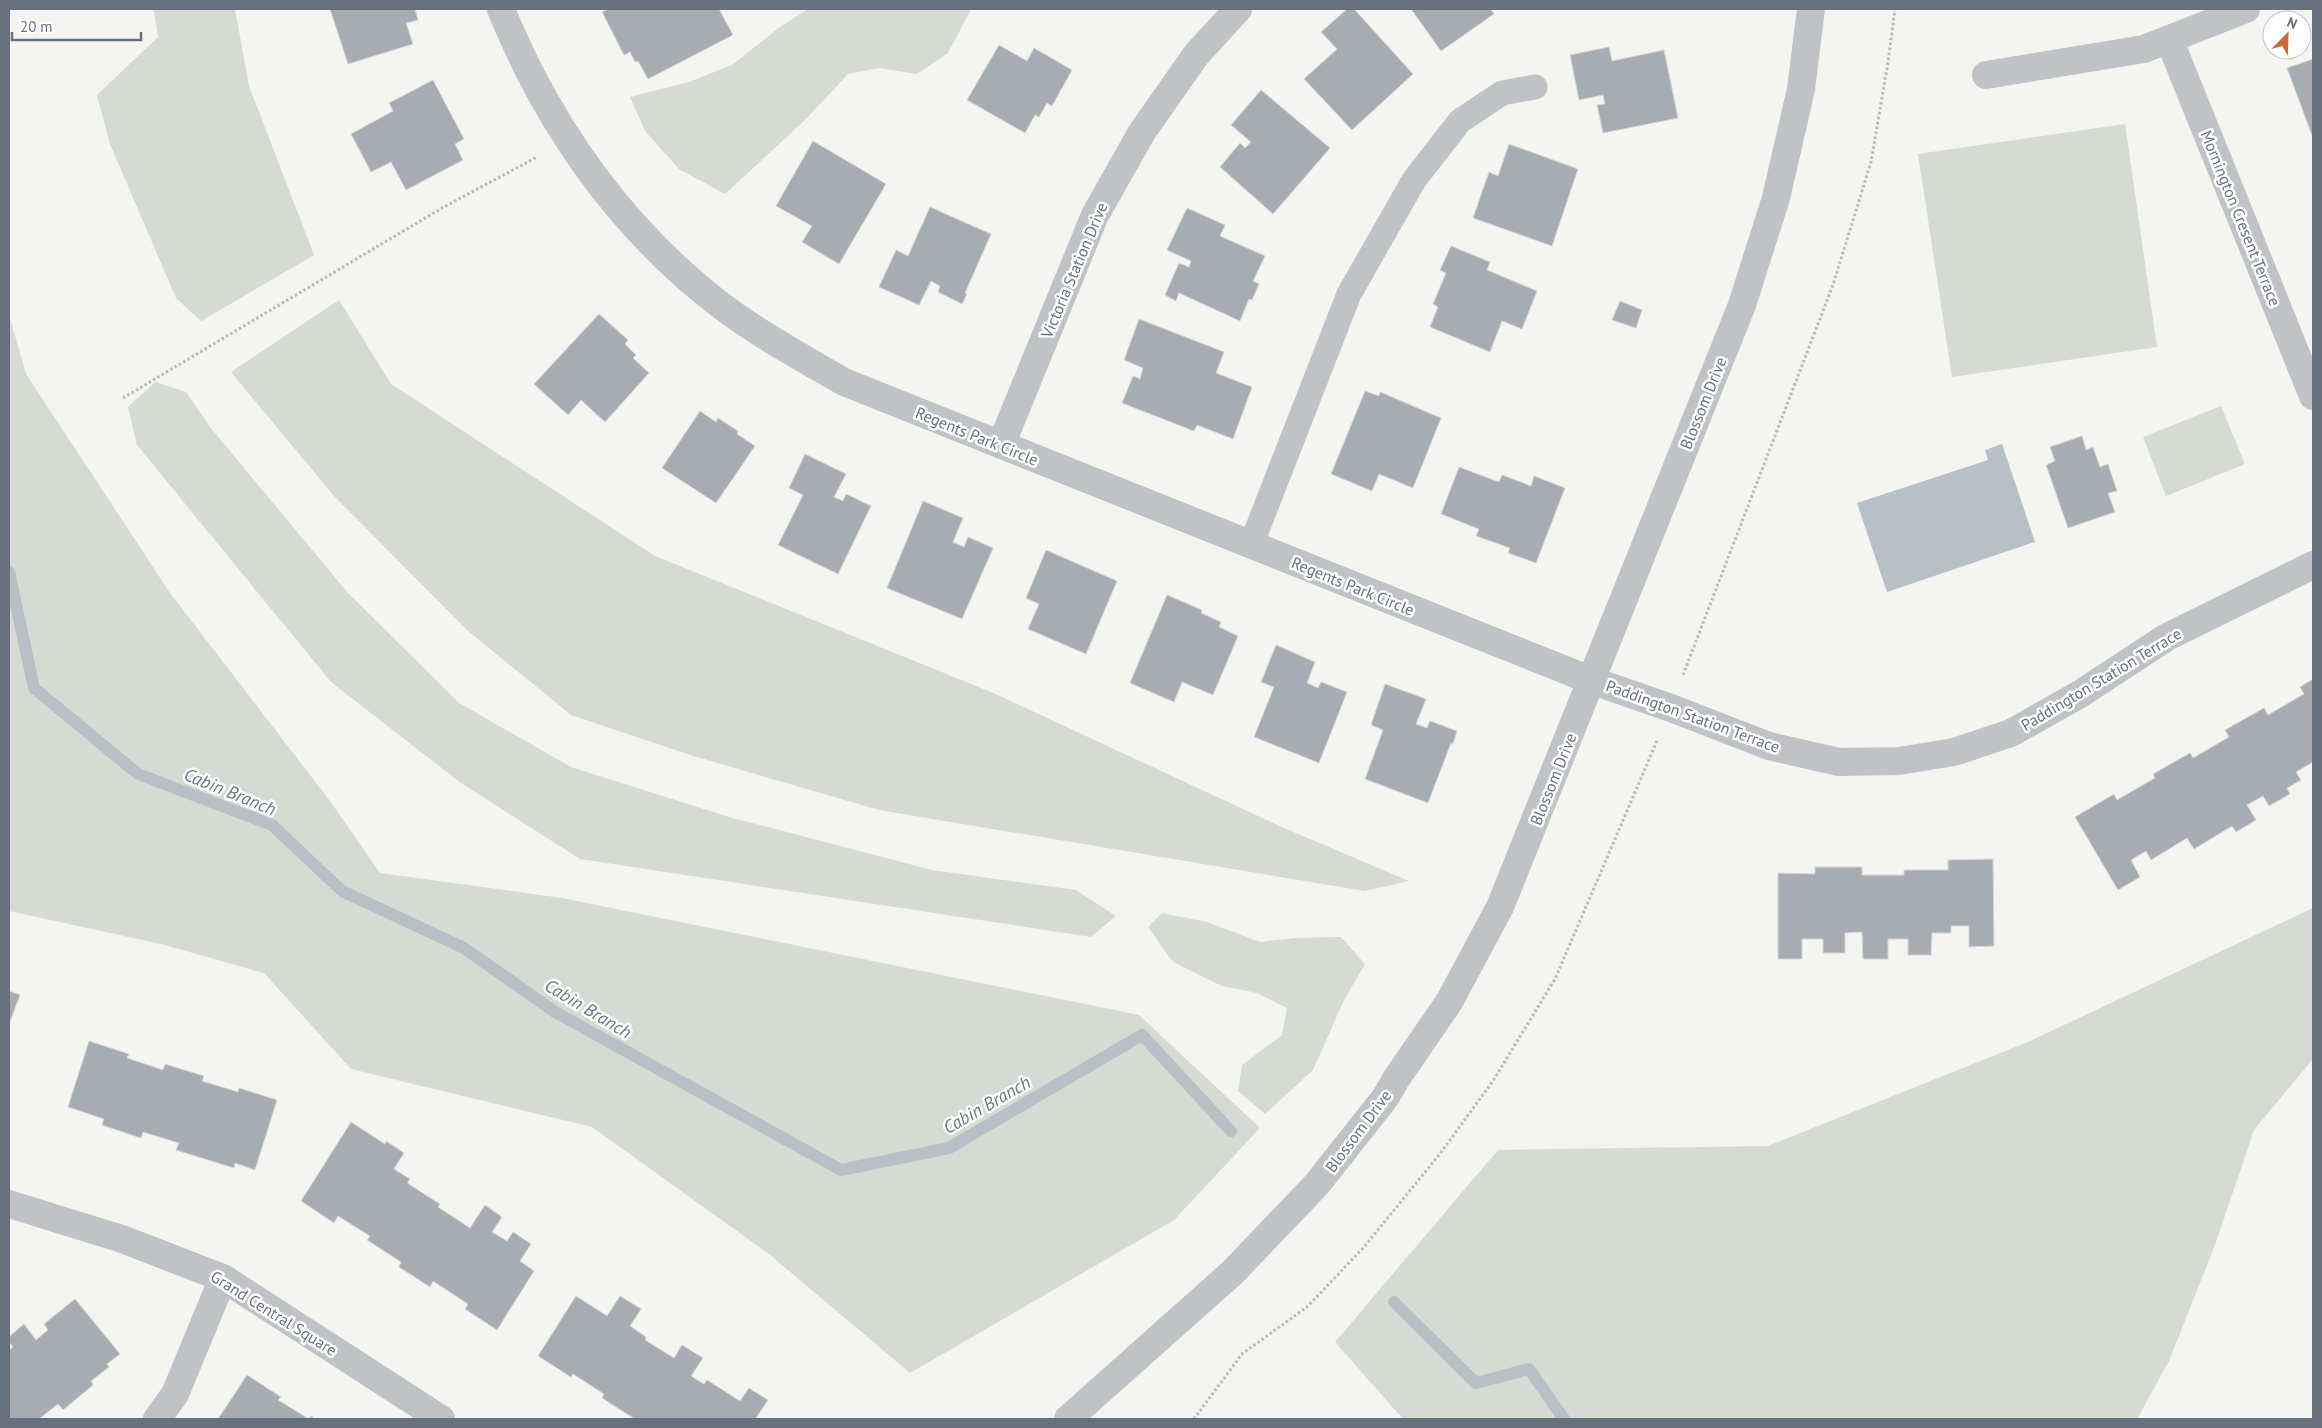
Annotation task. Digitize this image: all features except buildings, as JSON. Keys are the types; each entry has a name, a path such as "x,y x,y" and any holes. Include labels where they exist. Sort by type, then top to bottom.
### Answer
{"street":[{"name":"Regents Park Circle","path":"501,9 507,27 550,112 590,172 643,235 704,292 771,341 844,382 1593,681"},
{"name":"Victoria Station Drive","path":"1001,445 1095,215 1142,132 1196,55 1238,9"},
{"name":"Blossom Drive","path":"1068,1419 1233,1272 1317,1184 1385,1098 1449,1002 1500,907 1593,681 1742,305 1776,198 1801,89 1811,9"},
{"path":"1986,74 2144,49 2246,9"},
{"name":"Mornington Cresent Terrace","path":"2169,39 2313,396"},
{"name":"Paddington Station Terrace","path":"1593,681 1671,708 1769,746 1839,762 1899,761 1954,752 2011,733 2080,694 2167,637 2313,565"},
{"name":"Grand Central Square","path":"9,1204 122,1240 223,1278 441,1419"},
{"path":"157,1419 175,1394 223,1278"}],"lane":[{"path":"1251,545 1349,294 1414,180 1460,122 1502,93 1535,87"}],"path":[{"path":"1194,1419 1242,1354 1307,1307 1364,1248 1439,1155 1493,1080 1555,979 1671,708 1726,559 1833,285 1871,162 1895,9"},
{"path":"122,398 442,208 569,140"}],"shaded area":[{"path":"145,9 235,9 249,86 314,255 201,321 176,298 110,144 97,95 158,37 154,11"},
{"path":"808,9 971,9 948,53 917,74 879,68 848,74 806,119 725,194 679,169 645,131 630,97 689,82 732,65 780,27"},
{"path":"2125,124 2157,347 1952,377 1918,154"},
{"path":"339,300 391,384 655,556 991,692 1284,828 1409,881 1365,891 879,810 687,754 571,715 468,631 335,497 231,372"},
{"path":"9,315 26,374 170,593 330,801 380,873 562,898 1139,1015 1260,1128 1174,1220 910,1373 769,1254 592,1127 351,1069 264,973 161,944 9,911"},
{"path":"155,382 186,392 210,427 347,592 459,703 571,767 729,817 932,870 1076,890 1116,916 1091,937 580,859 461,783 331,682 137,445 128,407"},
{"path":"2221,406 2245,464 2166,496 2143,437"},
{"path":"2002,444 2035,542 1887,592 1857,503 1988,460 1985,450"},
{"path":"2313,908 2313,1059 2254,1130 2215,1245 2169,1361 2137,1419 1403,1419 1335,1342 1498,1150 1768,1146 2028,1042"},
{"path":"1162,913 1207,922 1260,942 1295,938 1341,937 1365,964 1344,1000 1313,1070 1265,1114 1238,1091 1242,1065 1282,1035 1287,1008 1257,993 1222,986 1173,962 1148,927"}],"waterway":[{"name":"Cabin Branch","path":"9,572 34,688 138,774 272,825 342,891 464,948 555,1012 841,1170 949,1148 1142,1035 1231,1131"},
{"name":"Cabin Branch","path":"1394,1302 1476,1383 1529,1369 1564,1419"}]}
